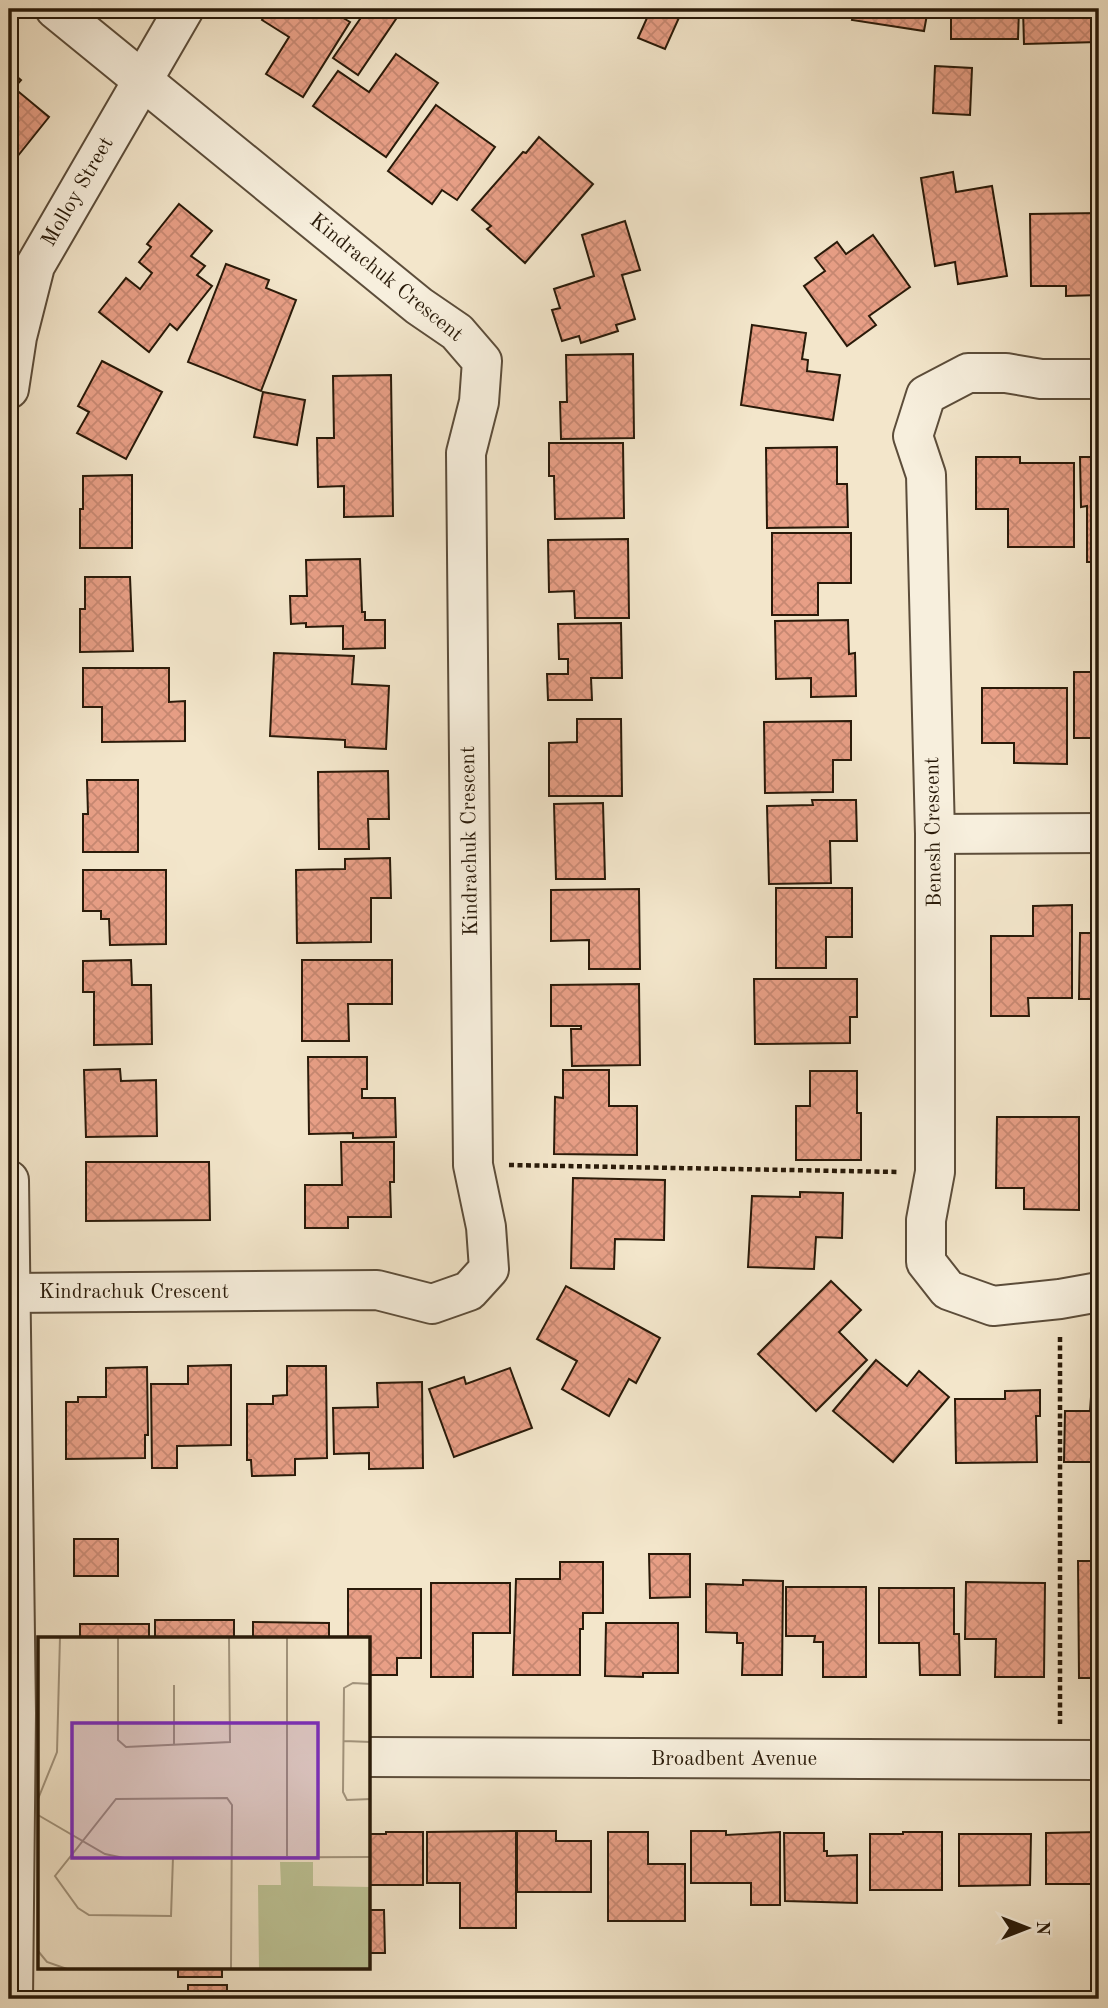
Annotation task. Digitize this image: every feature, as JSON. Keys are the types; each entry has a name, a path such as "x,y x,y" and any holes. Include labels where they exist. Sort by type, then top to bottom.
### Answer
{"street":[{"path":"55,9 143,80"},
{"name":"Molloy Street","path":"9,389 17,338 35,266 184,9"},
{"name":"Kindrachuk Crescent","path":"9,1293 377,1290 432,1304 470,1291 489,1269 486,1227 473,1165 466,453 479,402 482,361 457,332 419,306 143,80"},
{"name":"Benesh Crescent","path":"1099,379 1041,379 1006,373 968,373 926,395 913,436 926,475 935,834 935,1172 926,1220 926,1262 948,1290 993,1306 1099,1292"},
{"path":"935,834 1099,833"},
{"path":"9,1180 9,1293 28,1756 13,1999"},
{"name":"Broadbent Avenue","path":"371,1757 1099,1760"}],"path":[{"path":"507,1165 902,1172"},
{"path":"1060,1325 1060,1719"}],"building":[{"path":"268,9 328,9 350,22 303,97 266,74 289,37 262,20"},
{"path":"367,9 387,9 398,16 358,75 333,58"},
{"path":"651,9 682,11 665,49 638,38"},
{"path":"802,9 833,9 831,16"},
{"path":"854,9 928,9 924,31 852,20"},
{"path":"951,9 1019,9 1018,39 951,39"},
{"path":"1023,9 1098,9 1098,42 1024,44"},
{"path":"396,54 438,83 386,157 313,106 338,71 369,92"},
{"path":"935,66 972,68 970,115 933,113"},
{"path":"9,70 21,80 14,88 49,117 9,167"},
{"path":"436,105 495,147 457,200 442,190 432,204 388,171"},
{"path":"539,137 593,184 525,263 487,229 491,226 472,210"},
{"path":"953,172 956,192 992,186 1007,276 958,284 955,262 935,266 921,178"},
{"path":"179,204 212,231 191,256 205,266 197,275 212,286 177,330 170,324 149,352 99,312 126,278 140,289 152,273 139,262 151,247 147,244"},
{"path":"1099,213 1099,295 1066,296 1066,286 1031,286 1030,214"},
{"path":"625,221 640,270 622,275 635,319 616,325 618,331 581,343 579,336 562,341 552,310 560,308 554,289 594,276 582,235"},
{"path":"873,235 910,287 869,316 876,325 847,346 804,286 825,271 815,258 837,242 846,254"},
{"path":"226,264 269,280 266,288 296,300 261,391 188,362"},
{"path":"752,325 806,333 802,359 808,360 807,371 840,375 833,420 741,405"},
{"path":"633,354 634,438 561,439 560,402 567,402 566,355"},
{"path":"102,361 162,392 126,459 77,433 89,412 78,406"},
{"path":"391,375 393,516 344,517 344,486 318,487 317,438 334,438 333,376"},
{"path":"263,392 305,400 297,445 254,437"},
{"path":"549,443 623,443 624,518 555,519 554,476 549,476"},
{"path":"837,447 837,484 847,484 848,527 767,528 766,448"},
{"path":"976,457 1020,457 1020,463 1074,463 1074,547 1008,547 1008,509 976,509"},
{"path":"1080,457 1099,457 1099,562 1087,562 1087,506 1081,507"},
{"path":"132,475 132,548 80,548 83,476"},
{"path":"772,533 851,533 851,583 818,583 818,615 772,615"},
{"path":"628,539 629,618 575,618 574,591 549,592 548,540"},
{"path":"360,559 362,612 365,612 365,620 385,620 385,648 343,649 343,626 306,627 306,623 291,624 290,596 307,596 306,560"},
{"path":"85,577 130,577 133,651 80,652 80,609 85,609"},
{"path":"848,620 849,654 855,653 856,696 811,697 811,678 776,679 775,621"},
{"path":"621,623 622,678 591,678 592,700 548,700 547,674 568,674 568,659 559,659 558,624"},
{"path":"274,653 354,656 352,684 389,686 386,749 345,747 345,740 270,736"},
{"path":"83,668 169,668 169,702 185,701 185,741 102,742 102,707 83,707"},
{"path":"1074,672 1099,672 1099,738 1074,738"},
{"path":"982,688 1067,688 1067,764 1014,763 1014,743 982,743"},
{"path":"577,719 621,719 622,796 549,796 549,743 577,742"},
{"path":"851,721 851,760 833,760 833,792 765,793 764,722"},
{"path":"388,771 389,819 368,819 369,849 319,849 318,772"},
{"path":"87,780 138,780 138,852 83,852 83,814 88,814"},
{"path":"812,800 856,800 857,841 830,841 831,883 769,884 767,806 813,805"},
{"path":"603,803 605,879 556,879 554,804"},
{"path":"390,858 391,898 371,898 371,942 297,943 296,870 345,869 345,859"},
{"path":"83,870 166,870 166,944 110,945 109,919 101,919 101,911 83,911"},
{"path":"776,888 852,888 852,937 826,937 826,968 776,968"},
{"path":"639,889 640,969 589,969 589,940 551,941 551,890"},
{"path":"1072,905 1072,998 1028,998 1029,1016 991,1016 991,936 1033,936 1033,906"},
{"path":"1080,933 1099,933 1099,999 1079,999"},
{"path":"131,960 132,985 151,985 152,1044 94,1045 94,992 83,992 83,961"},
{"path":"302,960 392,960 392,1004 348,1004 349,1041 302,1041"},
{"path":"754,979 857,979 857,1017 850,1017 850,1043 755,1044"},
{"path":"639,984 640,1065 572,1066 571,1029 581,1029 581,1026 551,1026 551,985"},
{"path":"308,1057 367,1057 367,1089 362,1089 362,1098 395,1098 396,1137 353,1138 353,1133 309,1134"},
{"path":"120,1069 121,1081 156,1080 157,1136 86,1137 84,1070"},
{"path":"563,1070 609,1070 609,1106 637,1106 637,1155 554,1154 555,1097 563,1098"},
{"path":"810,1071 857,1071 857,1113 861,1113 861,1160 796,1160 796,1106 810,1106"},
{"path":"997,1117 1079,1117 1079,1210 1024,1209 1024,1188 996,1188"},
{"path":"341,1142 394,1142 394,1182 390,1182 391,1217 348,1217 348,1228 305,1228 305,1185 342,1185"},
{"path":"86,1162 209,1162 210,1220 86,1221"},
{"path":"573,1178 665,1180 664,1240 615,1239 614,1269 571,1268"},
{"path":"800,1192 843,1193 842,1238 816,1237 814,1269 748,1267 752,1196 800,1197"},
{"path":"831,1281 861,1310 839,1332 867,1360 816,1411 758,1354"},
{"path":"566,1286 660,1338 636,1383 629,1379 609,1416 562,1389 577,1361 537,1339"},
{"path":"876,1360 907,1386 919,1371 949,1397 893,1462 833,1411"},
{"path":"231,1365 231,1445 177,1446 177,1468 152,1468 151,1384 188,1384 188,1366"},
{"path":"287,1366 326,1366 327,1458 295,1459 295,1475 252,1476 251,1460 247,1460 247,1404 273,1404 273,1396 287,1395"},
{"path":"147,1367 148,1435 145,1435 145,1458 66,1459 66,1402 78,1402 78,1397 106,1397 106,1368"},
{"path":"510,1368 532,1428 454,1457 429,1389 464,1377 466,1384"},
{"path":"422,1382 423,1468 369,1469 369,1453 334,1454 333,1408 378,1407 377,1383"},
{"path":"1040,1390 1040,1416 1036,1416 1037,1462 956,1463 955,1399 1005,1399 1005,1391"},
{"path":"1091,1397 1099,1397 1099,1462 1064,1462 1065,1411 1090,1411"},
{"path":"74,1539 118,1539 118,1576 74,1576"},
{"path":"649,1554 690,1554 690,1597 650,1598"},
{"path":"1078,1561 1099,1561 1099,1678 1079,1678"},
{"path":"560,1562 603,1562 603,1613 583,1613 583,1629 580,1629 580,1675 513,1675 516,1579 560,1579"},
{"path":"743,1580 783,1581 782,1675 742,1675 743,1643 737,1643 737,1633 706,1632 706,1584 743,1585"},
{"path":"966,1582 1045,1583 1044,1677 995,1677 996,1639 965,1639"},
{"path":"431,1583 510,1583 510,1633 473,1633 473,1677 431,1677"},
{"path":"786,1587 866,1587 866,1677 823,1677 823,1642 814,1642 815,1636 786,1636"},
{"path":"879,1588 954,1588 954,1634 959,1634 960,1675 920,1675 919,1643 879,1643"},
{"path":"348,1589 421,1589 421,1658 397,1658 397,1675 371,1675 371,1637 348,1637"},
{"path":"155,1620 234,1620 234,1637 155,1637"},
{"path":"253,1622 329,1623 329,1637 253,1637"},
{"path":"606,1623 678,1623 678,1673 643,1673 643,1677 605,1676"},
{"path":"80,1624 149,1624 149,1637 80,1637"},
{"path":"516,1831 516,1928 460,1928 460,1883 427,1883 427,1832"},
{"path":"517,1831 556,1831 556,1841 591,1841 591,1892 517,1892"},
{"path":"691,1831 726,1831 726,1835 780,1832 780,1905 751,1905 751,1883 691,1883"},
{"path":"423,1832 423,1885 371,1885 371,1834"},
{"path":"608,1832 648,1832 648,1864 685,1864 685,1921 608,1921"},
{"path":"942,1832 942,1890 870,1890 870,1834"},
{"path":"1099,1832 1099,1884 1046,1884 1046,1833"},
{"path":"784,1833 824,1833 824,1851 827,1851 827,1856 857,1855 857,1903 785,1901"},
{"path":"959,1834 1031,1834 1030,1885 959,1886"},
{"path":"371,1910 384,1910 385,1953 371,1953"},
{"path":"1091,1915 1099,1915 1099,1957 1093,1958"},
{"path":"178,1969 222,1969 222,1977 178,1977"},
{"path":"188,1985 227,1985 227,1999 188,1999"}]}
